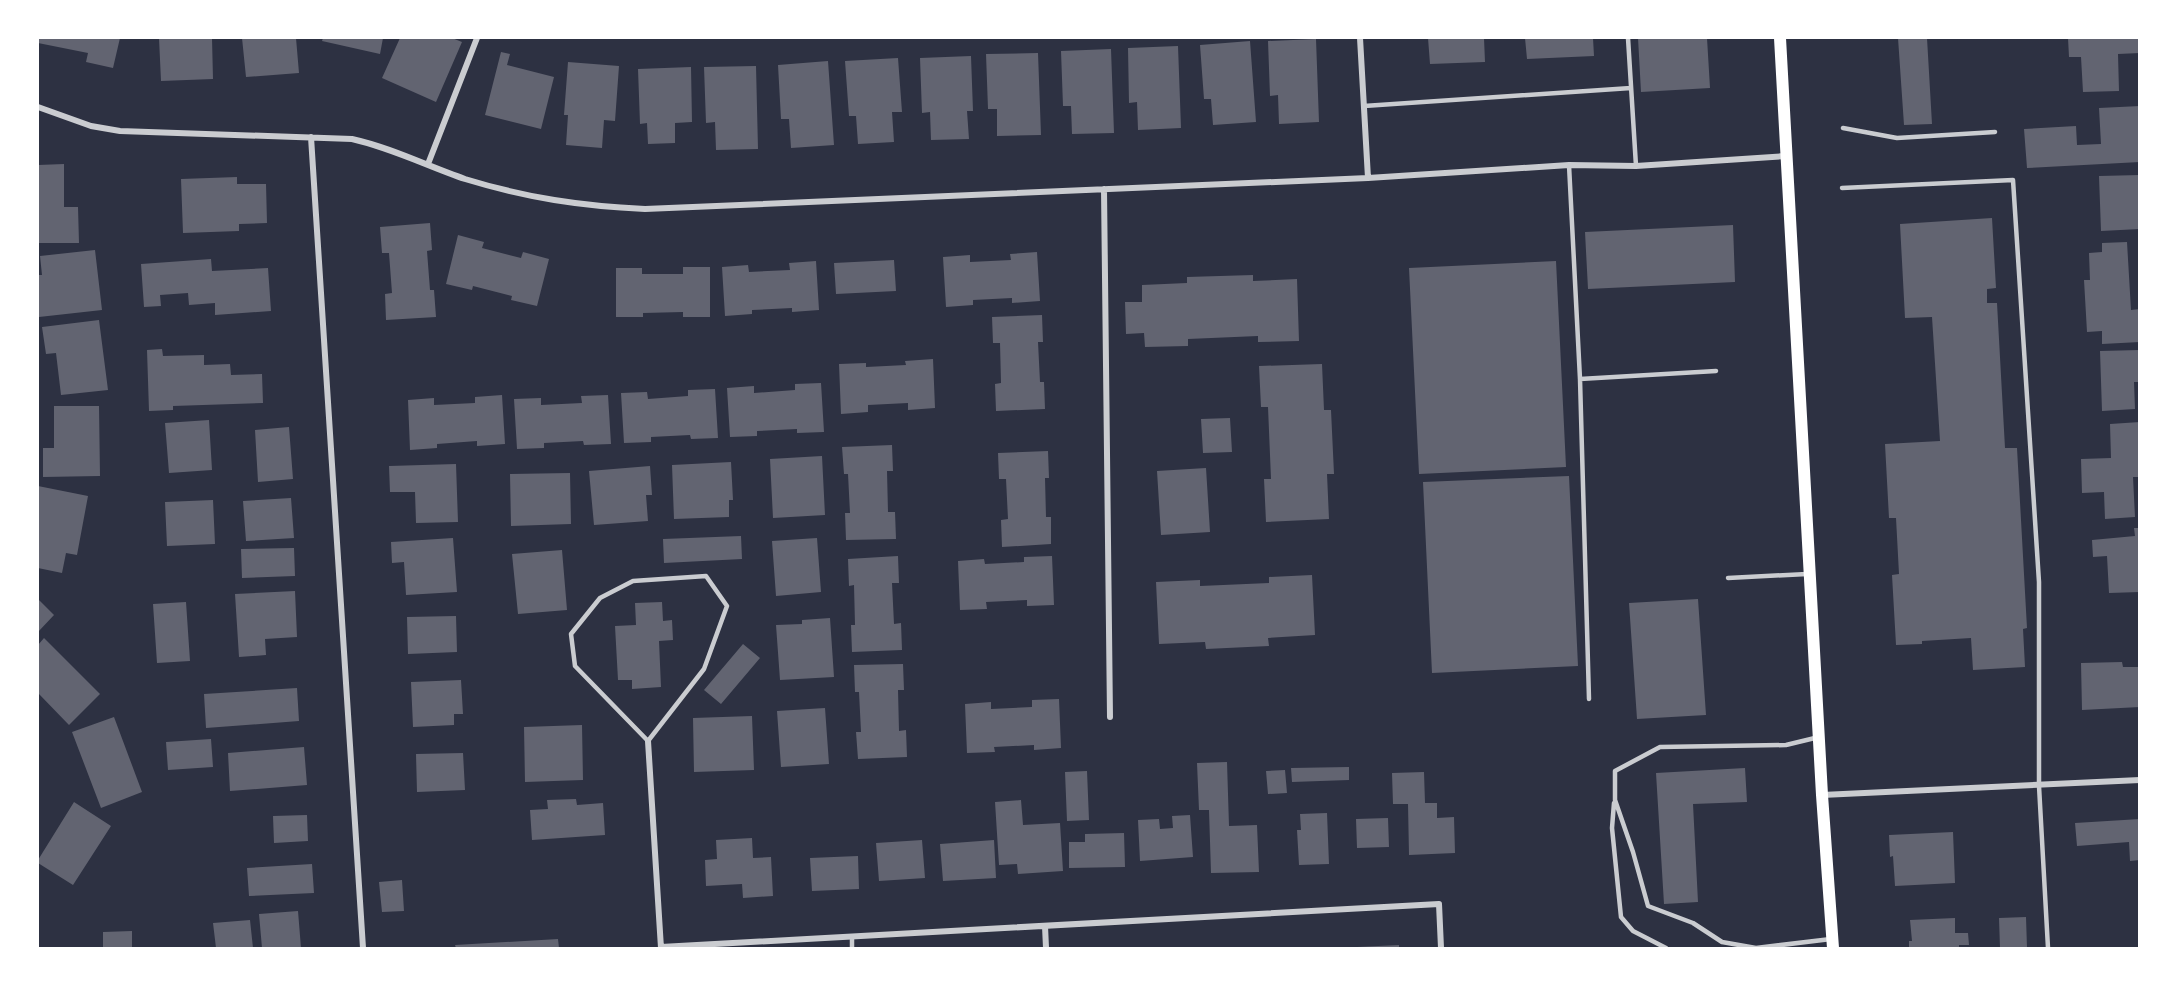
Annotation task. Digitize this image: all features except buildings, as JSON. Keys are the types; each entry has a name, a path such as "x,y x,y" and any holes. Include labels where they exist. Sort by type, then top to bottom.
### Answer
{"main road":[{"path":"1780,38 1832,943"}],"street":[{"path":"428,164 477,38"},
{"path":"1360,38 1368,178"},
{"path":"38,107 91,126 120,131 352,140 380,145 463,178 522,195 584,206 645,209 1368,178 1569,165 1636,166 1786,156"},
{"path":"311,137 363,948"},
{"path":"1104,189 1110,717"},
{"path":"648,741 661,948 1439,904 1441,948"},
{"path":"1822,795 2139,780"},
{"path":"1045,926 1046,948"}],"lane":[{"path":"1628,38 1636,166"},
{"path":"1364,106 1632,88"},
{"path":"1843,128 1898,138 1995,132"},
{"path":"1569,165 1580,379 1589,699"},
{"path":"1842,188 2013,180 2039,582 2039,786 2048,948"},
{"path":"1580,379 1716,371"},
{"path":"1728,578 1810,574"},
{"path":"706,576 728,606 704,669 648,741 575,666 571,634 600,598 633,580 706,576"},
{"path":"1666,948 1633,931 1621,917 1611,828 1615,800 1615,771 1660,747 1786,745 1819,737"},
{"path":"1615,800 1648,906 1693,923 1722,942 1755,948 1832,943"},
{"path":"852,937 852,948"}]}
